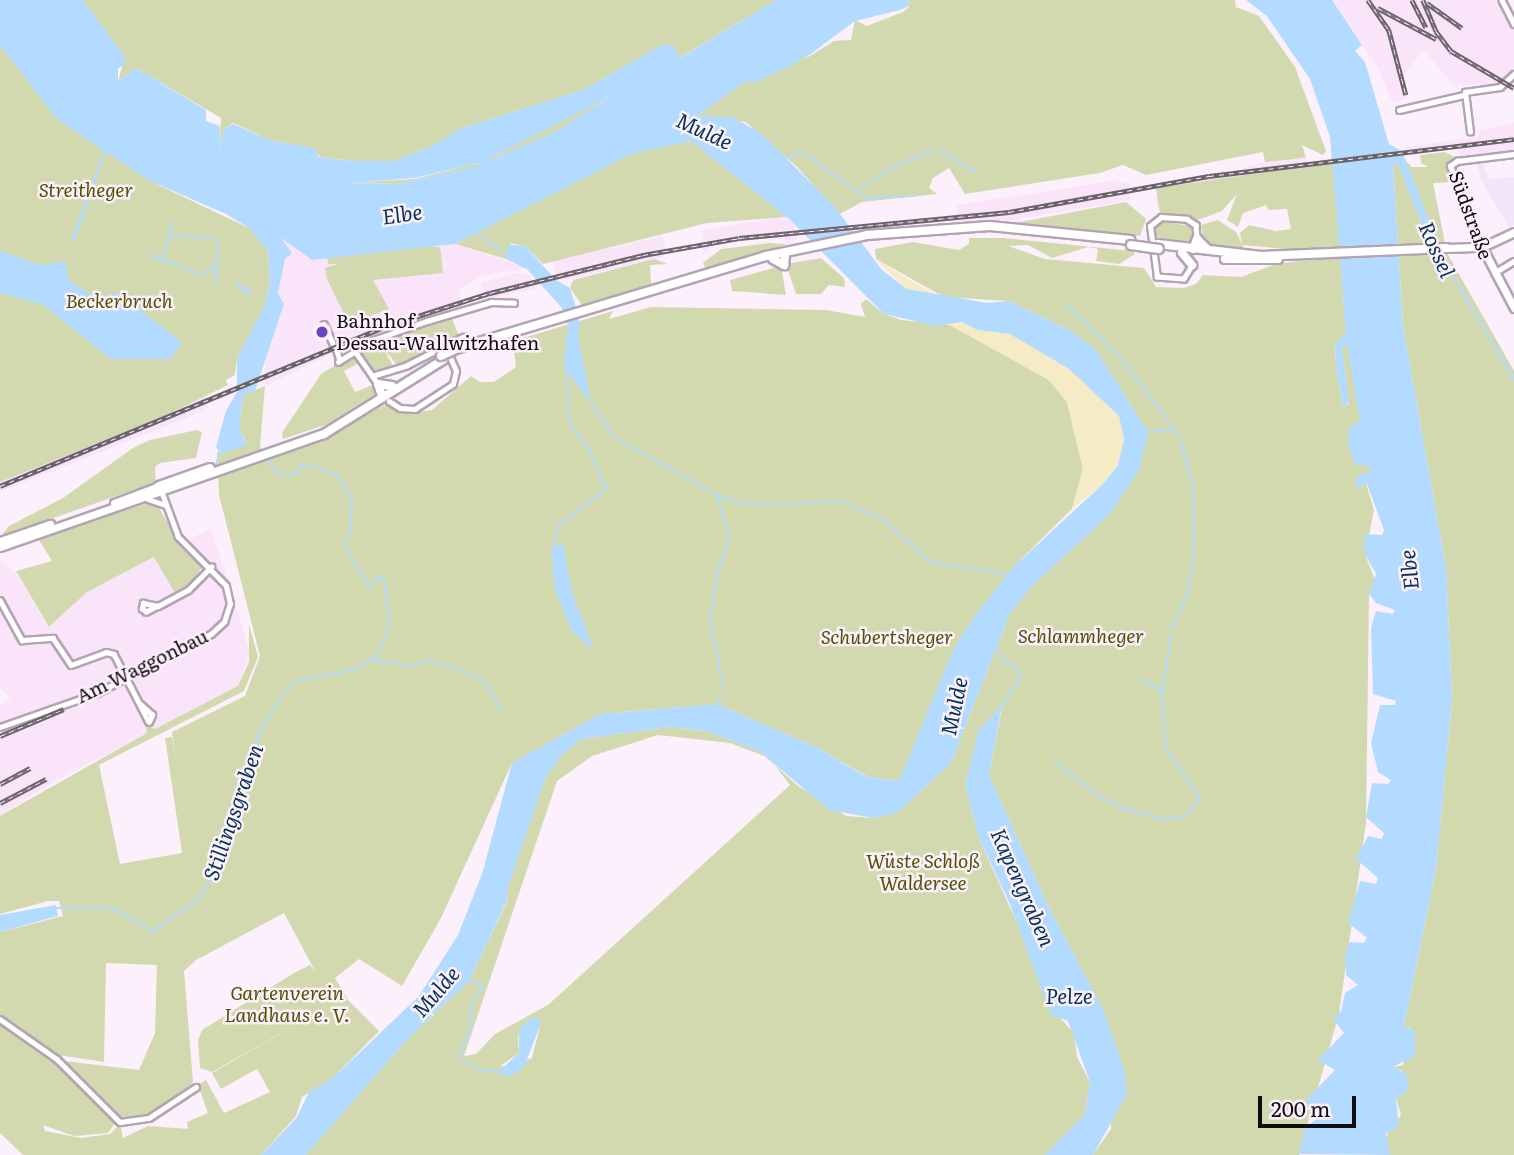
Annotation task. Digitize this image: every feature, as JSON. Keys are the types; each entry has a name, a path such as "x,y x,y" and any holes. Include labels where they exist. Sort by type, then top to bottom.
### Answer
{"highway":[{"path":"585,310 803,249 868,237 922,231 1035,228 1254,261 1298,255 1447,248"},
{"path":"1197,239 1208,251"},
{"path":"1192,265 1197,239"},
{"path":"1159,247 1182,253 1208,251 1298,255"},
{"path":"725,270 773,259 784,265 785,256 803,249"},
{"path":"1182,253 1192,265"},
{"path":"160,489 326,428 457,351 653,288 684,282"},
{"path":"375,380 386,395"}],"main road":[{"path":"1447,248 1482,247 1514,232"},
{"name":"Südstraße","path":"1482,247 1493,273 1514,308"},
{"path":"0,544 144,498 160,489"},
{"path":"0,544 160,489"}],"street":[{"path":"1502,0 1514,24"},
{"path":"1399,110 1511,83 1514,74"},
{"path":"1464,94 1470,132"},
{"name":"Südstraße","path":"1482,247 1450,169 1457,162 1514,154"},
{"path":"1192,265 1184,279 1156,275 1150,226 1161,217 1190,220 1197,228 1197,239"},
{"path":"1493,273 1514,261"},
{"path":"324,324 339,361 380,337 482,304 514,303"},
{"path":"355,351 375,380 463,337"},
{"path":"386,395 400,408 415,409 453,384 456,371 444,344"},
{"name":"Am Waggonbau","path":"0,727 92,695 211,634 224,622 229,607 228,592 211,567 181,540 160,489"},
{"path":"144,498 155,498 166,506"},
{"path":"158,606 193,587 211,567"},
{"path":"0,600 24,641 50,636 74,666 111,653 141,705"},
{"path":"0,1018 57,1059 120,1122 149,1118 196,1087"}],"shaded area":[{"path":"1332,0 1498,0 1514,33 1514,67 1500,84 1459,85 1460,92 1423,50 1403,78 1408,98 1393,103 1375,63"},
{"path":"1514,123 1514,151 1461,156 1456,149 1406,153 1406,147 1478,137 1480,130"},
{"path":"1303,149 1310,170 1161,218 1155,197"},
{"path":"1483,163 1489,179 1514,177 1514,225 1509,228 1481,180 1477,164"},
{"path":"1118,180 1130,184 1130,200 1015,220 957,221 958,205"},
{"path":"780,217 794,224 797,240 787,244 784,238 716,245 703,254 702,230"},
{"path":"662,236 667,253 663,257 566,280 555,271 553,261"},
{"path":"280,238 312,260 455,244 527,268 481,276 459,291 461,308 343,351 334,334 327,339 335,352 265,386 265,364 284,304 278,293 285,259"},
{"path":"517,273 530,275 535,289 484,299 481,282"},
{"path":"206,395 209,407 204,411 0,492 0,477"},
{"path":"211,528 250,653 238,686 50,784 0,816 0,705 11,699 0,688 0,560 15,571 49,628 87,592 155,557 175,592 185,587 202,571 180,544"}],"green space":[{"path":"83,0 776,0 626,90 625,86 677,55 673,45 662,45 583,90 462,128 431,147 393,161 352,161 320,157 314,148 272,141 233,123 224,129 219,150 221,118 136,68 118,81 125,57"},
{"path":"908,0 1235,0 1236,7 1259,16 1295,67 1326,151 1323,155 1302,145 1306,157 1265,162 1263,152 1146,175 1123,165 1100,173 965,194 949,168 933,178 929,188 937,194 862,202 840,214 797,167 746,122 697,116 745,82 757,82 801,52 805,59 834,41 851,40 855,20 867,26 903,12 909,7"},
{"name":"Beckerbruch","path":"0,45 58,119 150,181 249,228 268,250 270,280 265,305 237,359 235,375 226,380 228,385 156,420 0,482"},
{"path":"615,94 558,130 489,161 489,159"},
{"path":"691,141 747,182 786,217 707,223 543,264 526,247 511,243 506,259 455,244 623,157 644,148"},
{"path":"1445,152 1456,158 1447,166 1452,182 1433,183 1447,253 1514,371 1514,1155 1390,1155 1385,1138 1401,1115 1396,1098 1403,1071 1393,1067 1403,1065 1410,1028 1404,1026 1436,869 1452,700 1446,568 1403,326 1393,165 1398,163 1422,225 1433,232 1404,159 1412,167 1428,167 1421,163 1420,155"},
{"path":"1335,162 1340,248 1306,251 1242,245 1240,233 1249,225 1276,231 1291,229 1287,209 1268,210 1266,205 1243,213 1238,227 1227,220 1237,194 1222,211 1195,221 1160,213 1156,188"},
{"path":"475,164 483,166 396,184 351,183 415,179"},
{"path":"1126,202 1146,219 1140,236 1015,223"},
{"path":"1161,220 1193,227 1193,242 1154,237 1153,224"},
{"path":"1218,220 1236,232 1246,253 1204,244 1201,225"},
{"path":"969,238 1004,238 1132,251 1135,254 1119,264 1096,261 1098,249 1088,247 1052,258 1028,245 1008,246 1045,259 1144,268 1156,287 1184,288 1196,284 1203,275 1241,277 1276,264 1340,256 1346,332 1335,345 1336,367 1343,408 1349,403 1342,347 1347,345 1371,466 1370,473 1359,474 1355,488 1366,483 1374,510 1365,555 1376,582 1369,595 1366,823 1339,1014 1299,1155 1093,1155 1111,1129 1103,1009 1048,906 989,775 1002,707 979,731 965,785 979,838 1059,1017 1074,1033 1077,1057 1090,1082 1085,1114 1045,1155 306,1155 405,1042 469,981 508,899 506,890 545,779 562,755 581,739 668,727 706,731 759,751 765,757 730,743 658,735 592,756 557,781 464,1056 476,1054 495,1034 548,1005 790,785 774,765 798,786 846,816 873,818 897,813 951,763 1009,615 1030,588 1111,513 1148,432 1096,350 1071,331 1009,301 944,297 876,259 875,249 913,242 959,250 969,244","holes":["540,1026 532,1058 524,1061 523,1066 500,1066 519,1053 518,1036"]},
{"path":"769,243 787,244 706,269 703,263 721,249"},
{"path":"405,246 440,247 443,273 373,280 389,309 349,324 327,279 325,268 338,264 328,264 327,257"},
{"path":"821,258 844,278 845,287 829,285 821,294 796,294 786,264"},
{"path":"654,259 668,264 650,265 651,284 647,287 582,305 570,288 573,280"},
{"path":"781,266 786,295 732,291 730,280"},
{"path":"866,299 884,314 901,320 950,325 1049,380 1067,402 1083,469 1072,509 1014,566 954,648 900,781 868,777 816,747 717,704 600,714 512,763 441,918 402,986 359,959 335,978 348,1000 379,1031 334,1077 302,1097 296,1116 261,1155 23,1155 0,1133 0,1020 56,1060 139,1070 155,1033 157,965 106,963 104,1062 58,1055 0,1015 0,932 63,916 59,901 48,901 0,914 0,816 147,733 145,724 155,729 238,686 249,662 249,624 258,657 244,691 99,765 120,864 182,853 165,738 172,737 176,760 172,732 245,696 260,656 219,495 217,452 247,444 239,428 243,395 265,386 260,446 268,459 324,439 389,404 406,414 432,410 471,376 480,382 494,382 516,367 513,341 613,311 609,319 651,307 826,310 865,317 861,304","holes":["284,913 315,971 310,965 294,973 202,1030 198,1040 200,1068 212,1072 316,1013 212,1073 221,1089 257,1069 270,1092 224,1113 206,1080 198,1085 208,1113 187,1122 188,1129 148,1126 123,1138 120,1124 110,1134 81,1138 45,1131 43,1125 74,1136 108,1133 117,1120 148,1116 174,1100 193,1082 184,971 196,960"]},
{"path":"451,315 459,337 406,364 398,366 384,349 393,366 372,371 361,355 361,350 373,342"},
{"path":"352,355 361,362 344,371 355,392 375,384 377,393 325,425 283,439 282,433 321,374"},
{"path":"197,430 202,432 196,458 160,463 155,467 156,482 0,537 9,526 63,498 133,448 150,440"},
{"path":"155,501 180,544 202,567 193,581 175,593 154,557 87,592 49,627 16,571 52,561 38,538"}],"sand":[{"path":"875,259 925,289 944,297 907,289"},
{"path":"962,322 977,330 1010,334 1069,369 1119,416 1124,439 1118,465 1103,484 1072,509 1083,469 1067,402 1049,380 950,325"}],"water":[{"path":"0,0 83,0 125,57 125,65 118,68 118,81 136,68 206,110 206,121 220,126 219,150 224,129 233,124 272,141 315,148 319,157 352,161 393,161 431,147 462,128 583,90 662,45 673,45 680,58 776,0 908,0 909,6 900,10 855,21 804,59 801,53 800,61 757,82 745,82 697,116 732,117 761,133 834,206 882,270 907,289 987,303 1009,301 1071,331 1096,350 1148,432 1139,470 1111,513 1030,588 1009,615 951,763 897,813 873,818 829,810 759,751 706,731 668,727 581,739 562,755 545,779 507,890 508,898 469,981 405,1042 306,1155 261,1155 297,1117 309,1092 334,1077 419,996 458,935 482,874 512,763 600,714 717,704 816,747 867,777 899,781 954,648 974,617 1014,566 1103,484 1118,465 1124,439 1119,416 1069,369 1010,334 977,330 962,322 937,326 884,314 790,220 691,141 631,154 455,244 312,260 281,238 292,253 285,259 278,293 284,304 255,391 243,395 239,428 247,445 221,454 216,447 226,411 237,392 237,359 265,305 270,280 268,250 249,228 226,214 150,181 106,152 75,240 72,238 104,151 57,119 0,45","holes":["615,94 558,130 489,161 489,159","475,164 483,165 396,184 351,183 415,178"]},
{"name":"Elbe","path":"1246,0 1332,0 1362,45 1355,51 1365,62 1389,144 1402,151 1433,231 1422,225 1398,164 1393,165 1403,326 1446,568 1452,700 1436,869 1404,1026 1415,1031 1415,1056 1393,1067 1406,1073 1409,1085 1405,1094 1396,1098 1399,1127 1386,1134 1390,1155 1299,1154 1305,1128 1319,1117 1306,1100 1335,1070 1318,1060 1344,1033 1333,1019 1341,1011 1345,993 1358,985 1346,975 1345,955 1350,942 1364,943 1367,938 1348,923 1360,881 1376,884 1378,878 1356,859 1368,836 1382,839 1384,833 1366,817 1372,783 1388,784 1391,780 1378,772 1371,743 1380,705 1395,705 1396,701 1373,694 1371,628 1376,611 1393,614 1395,610 1376,603 1369,594 1376,574 1365,555 1366,534 1382,535 1384,530 1367,484 1354,488 1359,474 1370,473 1371,467 1355,464 1348,443 1350,426 1360,421 1347,345 1342,347 1349,402 1343,408 1336,367 1335,345 1346,332 1330,137 1310,79 1267,16"},
{"path":"509,244 526,247 556,280 570,288 580,322 578,336 591,404 564,367 568,325 562,308 527,269 506,259"},
{"path":"0,251 41,265 65,261 69,281 97,298 118,293 182,342 171,359 111,359 43,305 0,293"},
{"path":"563,544 572,592 594,651 572,631 555,590 551,548"},
{"name":"Pelze","path":"1002,705 989,775 1048,906 1103,1009 1124,1069 1127,1094 1093,1155 1045,1155 1085,1114 1090,1082 1068,1021 1051,1015 1009,902 979,838 965,785 979,730"},
{"path":"56,905 58,916 0,932 0,915"},
{"path":"531,1018 539,1018 540,1026 524,1067 509,1077 497,1073 519,1053 519,1029"}],"waterway":[{"path":"938,149 976,172"},
{"path":"860,189 894,166 932,151"},
{"path":"783,159 803,152 866,198 914,196"},
{"path":"162,261 173,221"},
{"path":"473,231 508,255"},
{"name":"Rossel","path":"1430,232 1436,246"},
{"path":"171,235 212,238"},
{"path":"215,283 218,239"},
{"name":"Rossel","path":"1438,251 1514,379"},
{"path":"149,255 203,275 218,263"},
{"path":"237,284 249,291 250,294 242,290 237,284"},
{"path":"1067,304 1122,360 1167,419"},
{"path":"553,548 558,526 606,489 589,449 570,425 566,372"},
{"path":"592,404 615,438 725,499 754,505 841,501 883,519 930,562 1008,574"},
{"path":"1170,424 1180,438"},
{"path":"1148,432 1175,429"},
{"path":"1172,628 1188,592 1194,549 1193,485 1181,443"},
{"path":"215,470 219,453"},
{"path":"267,460 280,475 297,474 301,465 308,464 335,474 345,486 352,501 350,536 344,544 369,587 379,576 384,580 390,623 377,656 354,670 295,681 285,694"},
{"path":"717,496 730,538 717,574 710,620 723,686"},
{"path":"1054,761 1100,797 1126,809 1164,820 1187,816 1199,798 1166,748 1162,694 1171,635"},
{"name":"Kapengraben","path":"997,646 1002,660 1018,668 1020,678 1001,707"},
{"path":"372,660 412,666 430,660 464,671 487,684 501,710"},
{"path":"1140,679 1161,690"},
{"path":"717,704 721,693"},
{"name":"Stillingsgraben","path":"57,908 112,908 154,931 201,897 215,869 261,729 282,697"},
{"name":"Mulde","path":"463,1059 459,1053 469,1034 473,1000 483,987 470,980"},
{"path":"466,1062 482,1071 497,1071"}],"railway":[{"path":"1368,0 1389,30 1406,95"},
{"path":"1412,0 1426,28"},
{"path":"1423,0 1436,31 1451,51 1514,88"},
{"path":"1427,3 1462,28"},
{"path":"1378,8 1436,39"},
{"path":"0,486 387,326 490,293 643,255 739,238 1009,212 1209,176 1514,139"},
{"path":"0,736 64,709"},
{"path":"0,784 30,768"},
{"path":"0,803 46,779"}],"place":[{"name":"Bahnhof Dessau-Wallwitzhafen","path":"322,332"}],"park label":[{"name":"Streitheger","path":"86,190"},
{"name":"Schlammheger","path":"1081,636"},
{"name":"Schubertsheger","path":"887,637"},
{"name":"Wüste Schloß Waldersee","path":"923,872"},
{"name":"Gartenverein Landhaus e. V.","path":"287,1004"}]}
